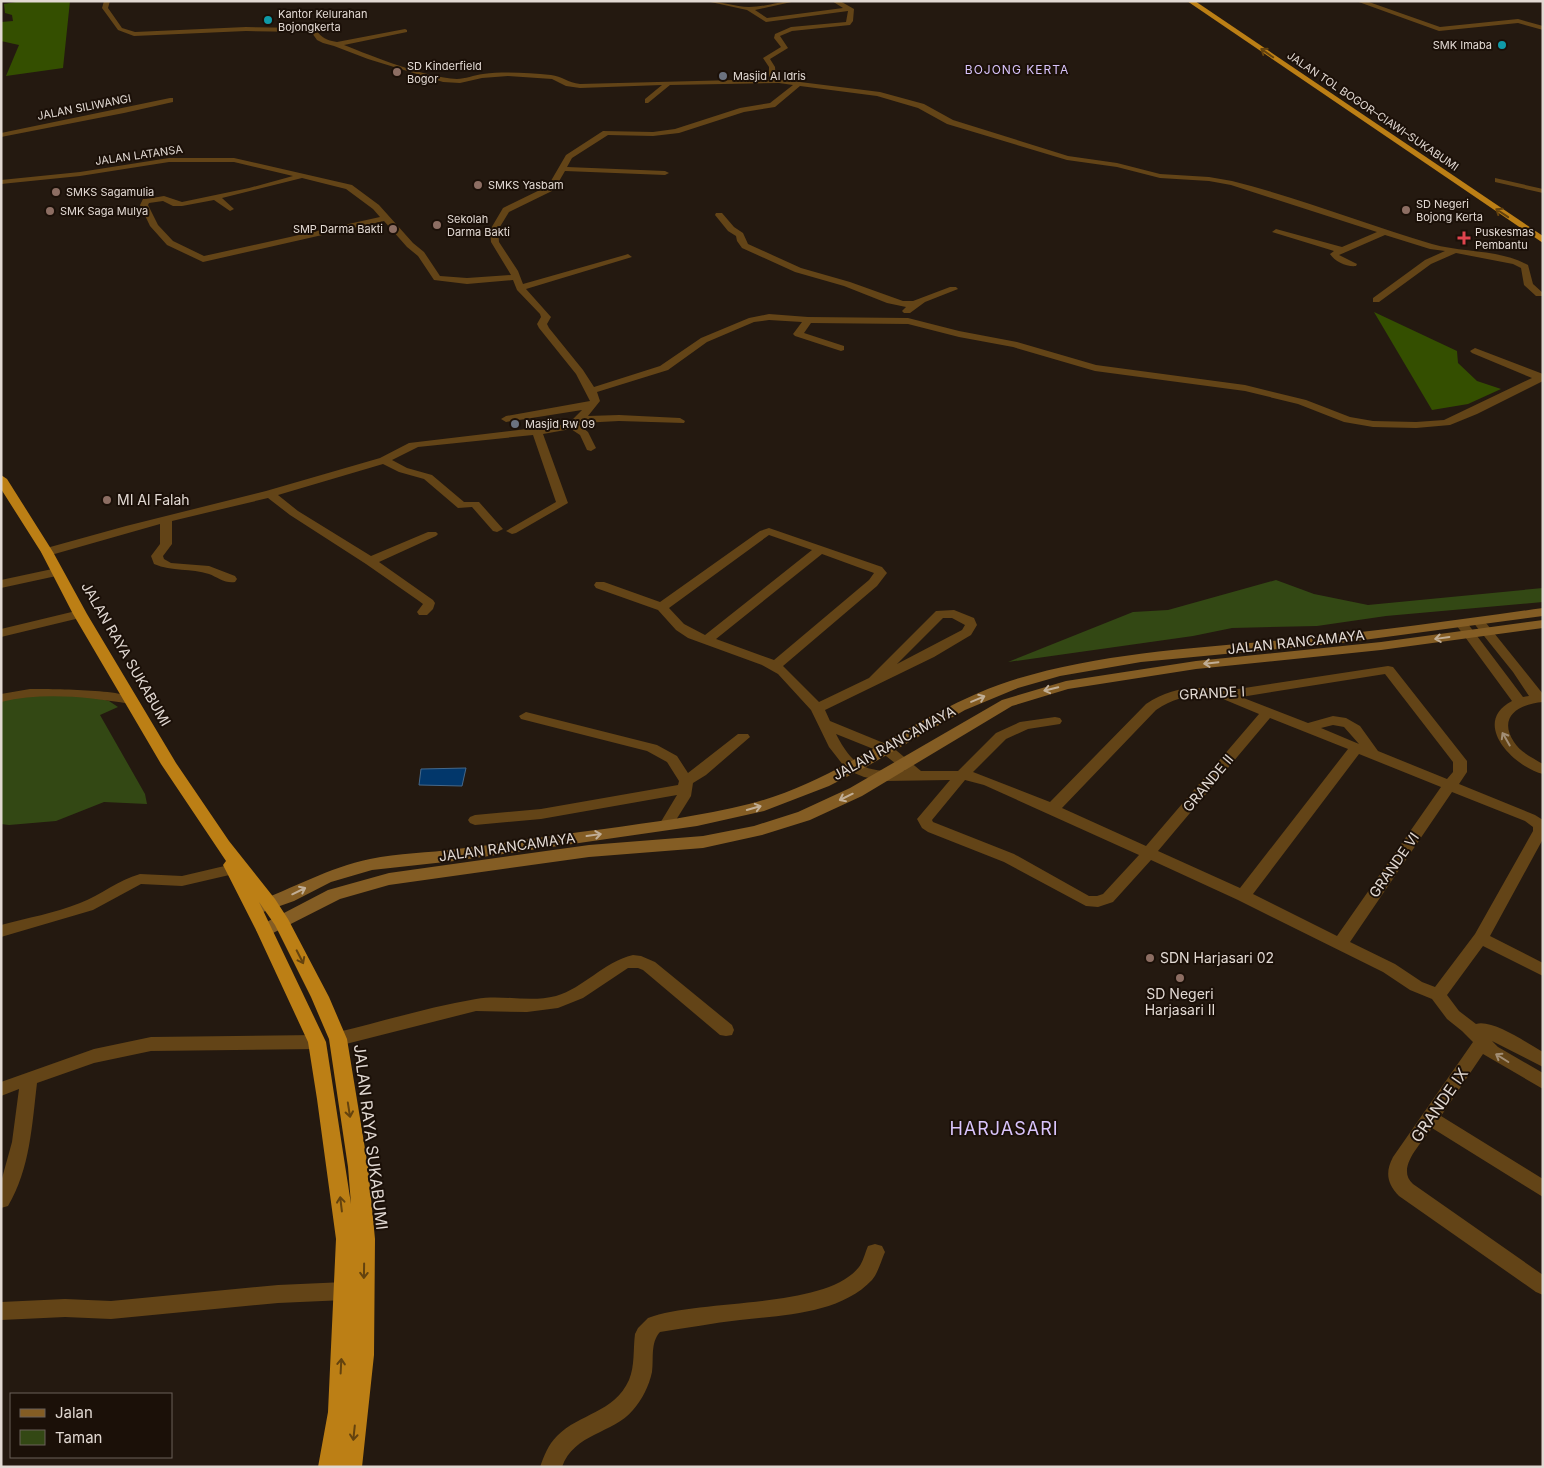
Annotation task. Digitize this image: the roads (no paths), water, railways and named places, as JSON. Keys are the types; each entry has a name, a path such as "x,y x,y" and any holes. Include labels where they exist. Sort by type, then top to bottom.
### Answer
{"highway":[{"name":"JALAN TOL BOGOR–CIAWI–SUKABUMI","path":"1190,1 1543,240"},
{"name":"JALAN TOL BOGOR–CIAWI–SUKABUMI","path":"1306,69 1443,162"},
{"name":"JALAN RAYA SUKABUMI","path":"3,483 47,552 80,614 169,764 320,997 338,1039 358,1167 364,1239 363,1355 350,1467"},
{"name":"JALAN RAYA SUKABUMI","path":"223,845 233,870 262,907"},
{"name":"JALAN RAYA SUKABUMI","path":"273,926 316,1042 327,1099 346,1239 339,1412 330,1467"}],"street":[{"path":"107,1 105,8 118,26 131,34 246,29 308,30 315,32 321,40 368,57 447,81 504,74 554,77 568,85 577,86 668,82 772,81 892,97 922,106 950,122 1072,159 1113,164 1160,176 1209,178 1240,184 1433,247 1498,257 1521,264 1527,272 1529,284 1541,294"},
{"path":"709,1 750,10 766,20 851,9"},
{"path":"750,10 793,1"},
{"path":"835,1 851,9"},
{"path":"1359,1 1439,30 1536,18"},
{"path":"772,81 772,67 766,58 785,48 777,38 777,35 791,29 848,24 851,9"},
{"path":"1522,21 1543,28"},
{"path":"246,29 259,24"},
{"path":"336,44 405,31"},
{"path":"648,101 668,82"},
{"path":"575,423 595,401 591,391 544,328 542,324 546,317 544,313 520,288 511,264 495,242 494,230 506,210 551,188 569,157 606,133 652,134 676,131 747,109 772,105 799,84"},
{"name":"JALAN SILIWANGI","path":"1,135 170,100"},
{"name":"JALAN LATANSA","path":"1,182 80,174 169,160 234,160 349,187 370,200 421,254 437,278 467,281 515,277"},
{"path":"563,169 666,173"},
{"path":"302,176 216,197 178,204 168,198 144,204 154,226 170,243 203,258 386,218"},
{"path":"1498,180 1543,191"},
{"path":"216,197 230,209"},
{"path":"719,215 731,230 740,235 741,241 745,246 788,267 848,284 890,301 913,304 953,289"},
{"path":"1276,232 1341,250"},
{"path":"1354,264 1335,257 1334,254 1386,232"},
{"path":"1376,300 1428,262 1453,251"},
{"path":"520,288 628,257"},
{"path":"908,321 905,315 913,304"},
{"path":"591,391 664,368 704,340 754,319 774,317 808,320 908,321 959,334 1014,344 1095,368 1245,388 1299,401 1348,420 1373,424 1416,425 1446,423 1541,378"},
{"path":"808,320 799,330 798,334 840,348"},
{"path":"1475,351 1541,378"},
{"path":"506,419 593,405"},
{"path":"47,552 130,528 166,521 270,494 384,460 409,446 418,444 537,431 575,423 627,418 680,421"},
{"path":"575,423 586,435 591,448"},
{"path":"512,531 562,504 537,431"},
{"path":"384,460 403,470 428,476 462,506 477,505 484,516 497,529"},
{"path":"270,494 330,537 370,561 429,603 427,609 423,612"},
{"path":"166,521 166,544 157,556 158,562 169,566 209,570 231,579"},
{"path":"662,607 764,532 774,532 874,567 881,573 873,583 776,666"},
{"path":"370,561 432,534"},
{"path":"708,640 822,549"},
{"path":"1,584 57,572"},
{"path":"600,585 662,607 685,631 776,666 804,692 817,708 822,723 836,747 852,767 869,774 885,776 962,775 989,782 1243,896 1389,968 1416,986 1438,995 1453,1014 1486,1037 1543,1060"},
{"name":"JALAN RANCAMAYA","path":"1482,626 1543,612"},
{"path":"1,633 80,614"},
{"path":"817,708 929,654 967,632 971,625 970,621 954,614 940,614 875,679"},
{"name":"JALAN RANCAMAYA","path":"262,907 325,878 372,864 454,855 666,825 719,817 758,807 824,782 960,707 1013,685 1058,672 1141,658 1482,626 1543,624"},
{"path":"1482,626 1540,698 1520,702 1508,709 1502,719 1502,732 1509,745 1516,752 1543,770"},
{"path":"1465,628 1520,702"},
{"name":"JALAN RANCAMAYA","path":"273,926 327,898 364,885 389,879 589,851 703,842 756,831 817,811 885,776 970,723 1007,703 1066,685 1196,665 1381,646 1465,628"},
{"name":"GRANDE I","path":"1052,809 1158,701 1174,694 1195,691 1225,695 1388,670"},
{"name":"GRANDE VI","path":"1340,944 1449,786 1459,776 1461,767 1460,761 1388,670"},
{"path":"1,698 17,694 100,694 130,700"},
{"path":"1225,695 1530,818 1537,821 1542,828 1481,938 1438,995"},
{"name":"GRANDE II","path":"962,775 924,819 927,825 1009,858 1086,901 1098,902 1108,898 1148,854 1268,712"},
{"path":"526,716 652,748 672,759 686,785 680,804 666,825"},
{"path":"1309,728 1329,721 1340,720 1349,722 1374,756"},
{"path":"962,775 1001,736 1025,725 1055,721"},
{"path":"822,723 886,749 920,776"},
{"path":"475,820 541,814 686,785 743,737"},
{"path":"1243,896 1356,748"},
{"path":"1,931 88,906 129,883 140,879 182,881 233,870"},
{"path":"1481,938 1543,970"},
{"path":"338,1039 474,1005 539,1005 556,1003 573,997 620,965 633,960 643,962 649,966 726,1030"},
{"path":"1486,1037 1499,1057 1543,1082"},
{"name":"GRANDE IX","path":"1486,1037 1458,1080 1429,1117 1399,1162 1395,1175 1397,1181 1406,1190 1543,1286"},
{"path":"1,1089 109,1050 131,1046 151,1044 316,1042"},
{"path":"1,1200 8,1191 17,1158 29,1079"},
{"path":"1429,1117 1543,1189"},
{"path":"551,1467 565,1441 601,1419 612,1416 629,1400 639,1382 643,1367 645,1334 655,1324 740,1311 780,1308 830,1296 850,1286 867,1272 875,1252"},
{"path":"1,1311 65,1308 110,1310 278,1294 345,1291"}],"water":[{"path":"466,768 462,786 419,785 421,769"}],"place":[{"name":"Kantor Kelurahan Bojongkerta","path":"268,20"},
{"name":"SMK Imaba","path":"1502,45"},
{"name":"SD Kinderfield Bogor","path":"397,72"},
{"name":"Masjid Al Idris","path":"723,76"},
{"name":"SMKS Yasbam","path":"478,185"},
{"name":"SMKS Sagamulia","path":"56,192"},
{"name":"SD Negeri Bojong Kerta","path":"1406,210"},
{"name":"SMK Saga Mulya","path":"50,211"},
{"name":"Sekolah Darma Bakti","path":"437,225"},
{"name":"SMP Darma Bakti","path":"393,229"},
{"name":"Puskesmas Pembantu","path":"1464,238"},
{"name":"Masjid Rw 09","path":"515,424"},
{"name":"MI Al Falah","path":"107,500"},
{"name":"SDN Harjasari 02","path":"1150,958"},
{"name":"SD Negeri Harjasari II","path":"1180,978"}],"district":[{"name":"BOJONG KERTA","path":"1017,70"},
{"name":"HARJASARI","path":"1004,1129"}]}
